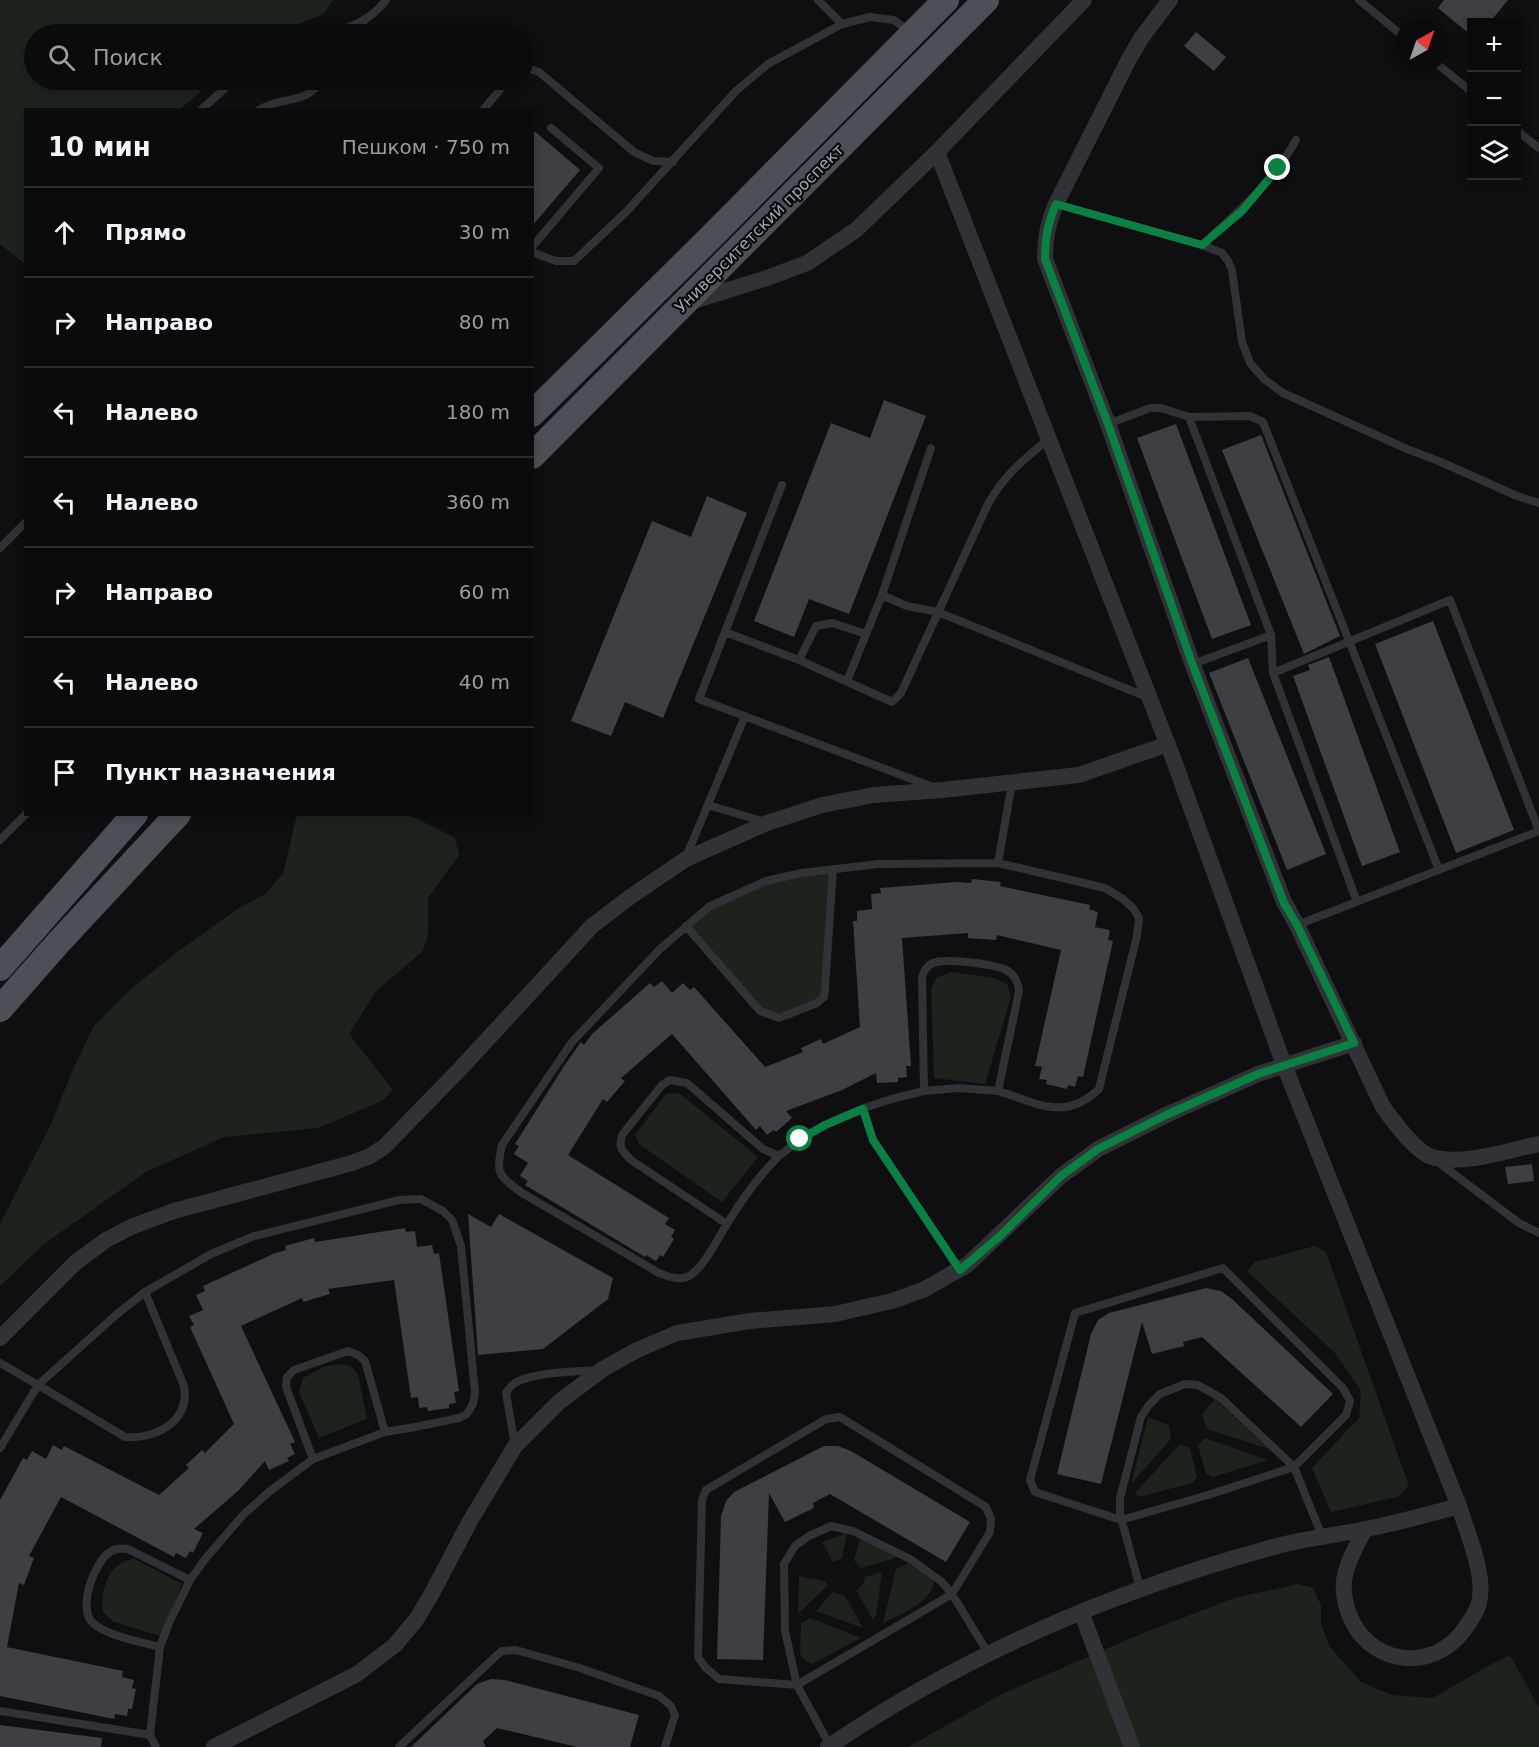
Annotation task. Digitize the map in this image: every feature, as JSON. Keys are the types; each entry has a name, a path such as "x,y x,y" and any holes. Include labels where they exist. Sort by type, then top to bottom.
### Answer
{"main road":[{"name":"Университетский проспект","path":"534,412 946,0"},
{"name":"Университетский проспект","path":"534,454 986,0"},
{"path":"663,284 684,304"},
{"path":"0,968 133,816"},
{"path":"0,1009 176,816"}],"street":[{"path":"684,304 807,263 856,230 937,152 1084,0"},
{"path":"1170,0 1133,52 1056,204 1048,223 1045,259 1108,424 1193,663 1284,903 1297,925 1383,1107 1395,1125 1431,1156 1461,1159 1539,1144"},
{"path":"937,152 1168,744 1284,1065 1459,1506 1480,1574 1479,1603 1460,1636 1443,1651 1427,1657 1392,1656 1378,1651 1364,1639 1352,1622 1345,1602 1345,1573 1351,1554 1365,1529"},
{"path":"0,1338 75,1263 106,1240 130,1227 174,1211 352,1163 384,1147 460,1069 592,926 686,859 767,823 822,805 874,795 1079,775 1168,744"},
{"path":"214,1747 357,1674 395,1645 416,1620 470,1521 515,1446 559,1402 603,1369 637,1350 677,1333 750,1321 835,1314 892,1301 923,1290 960,1270 1000,1236 1061,1176 1098,1149 1166,1115 1258,1074 1354,1043"},
{"path":"829,1746 906,1697 988,1653 1140,1588 1279,1545 1365,1529 1459,1506"},
{"path":"1081,1612 1132,1747"}],"lane":[{"path":"363,24 386,0"},
{"path":"818,0 842,24"},
{"path":"1359,0 1395,30"},
{"path":"534,253 556,261 574,261 626,213 736,91 768,64 842,24 870,18 894,20 913,33"},
{"path":"358,24 366,20"},
{"path":"534,70 539,72 634,152 653,161 673,162"},
{"path":"1447,72 1467,89"},
{"path":"203,108 223,90"},
{"path":"263,108 278,101 308,96 313,90"},
{"path":"485,108 500,90"},
{"path":"534,245 599,168 551,128"},
{"path":"1521,134 1539,148"},
{"path":"1202,245 1242,211 1278,168 1296,140"},
{"path":"1056,204 1202,245 1222,253 1232,270 1242,342 1250,363 1264,380 1283,393 1407,449 1517,496 1539,503"},
{"path":"1108,424 1150,408 1161,408 1189,417 1250,416 1263,422 1439,870"},
{"path":"1189,417 1271,635 1273,673 1357,902"},
{"path":"725,632 799,660 892,702 901,693 988,504 1014,467 1050,438"},
{"path":"847,681 882,595 931,448"},
{"path":"782,485 699,699 942,790"},
{"path":"0,548 24,524"},
{"path":"882,595 907,606 938,612 1150,698"},
{"path":"1273,673 1450,600 1539,831 1297,925"},
{"path":"799,660 816,626 832,623 866,634"},
{"path":"1193,663 1271,635"},
{"path":"686,859 745,716"},
{"path":"998,863 1012,783"},
{"path":"708,805 767,823"},
{"path":"0,840 24,816"},
{"path":"998,863 1105,888 1123,898 1139,918 1137,936 1099,1089 1086,1101 1060,1109 998,1091 958,1088 924,1091 895,1097 825,1125 800,1139 762,1172 744,1195 698,1269 686,1278 673,1278 659,1273 626,1255 522,1193 504,1178 498,1165 502,1145 572,1042 660,949 710,906 766,881 833,868 878,864 998,863"},
{"path":"686,926 760,1011 779,1018 817,1003 824,997 833,868"},
{"path":"924,1091 922,977 925,969 931,964 943,961 997,967 1009,971 1017,980 1019,991 998,1091"},
{"path":"727,1224 631,1160 621,1150 622,1136 662,1085 670,1080 677,1080 687,1083 698,1091 763,1149 779,1156"},
{"path":"863,1109 873,1140 960,1270"},
{"path":"1431,1156 1519,1223 1539,1233"},
{"path":"0,1448 38,1385 117,1314 146,1292 211,1254 254,1236 399,1200 421,1199 434,1205 452,1220 461,1246 475,1392 473,1404 467,1414 459,1418 385,1432 313,1459 270,1491 243,1515 190,1580 169,1623 160,1647 150,1735 156,1747"},
{"path":"1223,1268 1343,1388 1350,1401 1346,1415 1294,1467 1208,1496 1121,1520 1035,1492 1030,1480 1075,1313 1223,1268"},
{"path":"0,1363 125,1437 141,1438 170,1425 183,1409 186,1399 184,1386 146,1292"},
{"path":"313,1459 286,1387 287,1377 294,1370 348,1351 358,1355 365,1361 385,1432"},
{"path":"515,1446 506,1393 512,1384 549,1374 603,1369"},
{"path":"1140,1588 1121,1520 1120,1498 1141,1417 1160,1394 1178,1386 1198,1385 1221,1398 1294,1467 1322,1536"},
{"path":"840,1417 986,1507 991,1519 990,1532 952,1594 797,1685 719,1679 705,1667 699,1657 702,1500 706,1490 826,1419 840,1417"},
{"path":"829,1746 797,1685 785,1631 783,1568 795,1546 809,1536 831,1526 853,1531 910,1559 942,1582 952,1594 988,1653"},
{"path":"160,1647 109,1632 93,1623 86,1611 87,1593 101,1560 118,1548 128,1549 190,1580"},
{"path":"399,1747 502,1651 516,1650 580,1668 659,1696 671,1706 675,1715 665,1747"},
{"path":"0,1711 150,1735"}],"shaded area":[{"path":"0,0 333,0 323,14 298,24 24,24 24,90 202,90 181,108 24,108 24,263 0,244"},
{"path":"297,816 411,816 455,838 459,855 428,898 428,934 423,951 376,991 349,1034 393,1090 382,1101 318,1128 224,1137 146,1172 44,1244 0,1286 0,1224 50,1126 94,1026 132,988 236,910 265,894 283,874"},
{"path":"833,869 824,997 779,1018 760,1011 686,926 710,906 766,881"},
{"path":"951,972 994,978 1007,984 1011,997 985,1084 934,1078 931,989 936,978"},
{"path":"679,1093 758,1157 722,1202 639,1144 635,1135 666,1094"},
{"path":"1315,1246 1326,1252 1409,1486 1397,1497 1331,1512 1312,1468 1359,1418 1361,1391 1335,1353 1247,1271 1255,1262"},
{"path":"342,1364 350,1366 358,1374 367,1419 319,1438 299,1392 303,1378 323,1367"},
{"path":"1215,1399 1269,1449 1207,1429 1202,1414"},
{"path":"1148,1417 1169,1425 1171,1439 1131,1484"},
{"path":"1205,1438 1268,1460 1213,1477 1206,1474 1198,1445"},
{"path":"1180,1444 1190,1448 1197,1477 1192,1483 1139,1497 1135,1493"},
{"path":"847,1533 842,1558 833,1562 822,1542"},
{"path":"860,1539 898,1556 861,1568 854,1560"},
{"path":"135,1559 182,1584 161,1636 114,1622 103,1612 103,1594 108,1578 119,1565"},
{"path":"908,1563 934,1581 932,1589 928,1596 914,1607 883,1623 896,1569"},
{"path":"882,1572 876,1615 873,1620 856,1590 863,1584 865,1577"},
{"path":"799,1576 825,1581 828,1585 798,1614"},
{"path":"1298,1584 1313,1588 1321,1605 1321,1624 1330,1647 1361,1682 1392,1695 1433,1698 1510,1655 1539,1708 1539,1747 908,1747 1004,1693 1141,1634 1234,1598"},
{"path":"833,1592 845,1596 863,1628 816,1611"},
{"path":"810,1618 861,1638 812,1664 800,1654 801,1623"}],"building":[{"path":"1444,0 1508,0 1493,18 1467,18 1467,32 1438,8"},
{"path":"1196,32 1226,57 1214,71 1184,46"},
{"path":"534,131 580,170 534,224"},
{"path":"884,400 926,416 849,614 809,599 794,637 754,621 831,423 870,438"},
{"path":"1176,424 1251,625 1212,639 1137,438"},
{"path":"1261,435 1340,636 1304,654 1222,450"},
{"path":"707,496 747,513 663,718 625,702 611,736 571,721 652,521 691,537"},
{"path":"1433,621 1514,830 1456,853 1375,644"},
{"path":"1329,657 1400,852 1362,866 1293,676 1310,670 1308,665"},
{"path":"1248,658 1326,854 1287,870 1209,673"},
{"path":"972,879 1001,882 1000,886 1090,905 1089,909 1098,912 1095,927 1110,930 1108,940 1113,941 1083,1077 1078,1076 1075,1087 1068,1085 1067,1089 1046,1084 1047,1080 1039,1079 1042,1067 1035,1066 1061,950 997,935 996,940 968,938 968,933 902,938 911,1066 906,1066 907,1077 898,1078 898,1082 877,1083 876,1073 842,1090 786,1111 792,1118 776,1132 774,1130 767,1135 760,1126 756,1130 672,1034 621,1078 625,1081 607,1102 603,1099 568,1155 669,1218 665,1224 675,1230 671,1237 674,1239 663,1257 660,1255 656,1261 646,1255 645,1257 525,1185 528,1181 520,1176 528,1163 514,1154 519,1146 515,1144 581,1042 584,1045 592,1034 650,983 654,987 662,981 672,993 683,983 690,990 694,987 765,1067 803,1052 801,1048 821,1039 823,1044 860,1027 853,921 857,921 857,911 872,909 871,894 881,893 880,888 971,883"},
{"path":"1532,1164 1534,1181 1508,1184 1505,1167"},
{"path":"468,1214 491,1227 499,1214 613,1278 608,1299 543,1349 478,1355"},
{"path":"405,1228 406,1232 415,1231 417,1247 432,1245 434,1254 439,1253 459,1391 454,1392 456,1403 449,1404 449,1408 428,1411 427,1407 419,1408 418,1397 411,1398 394,1280 328,1289 330,1294 303,1302 302,1298 241,1326 295,1442 290,1444 295,1454 287,1458 289,1461 269,1470 265,1461 239,1490 194,1529 203,1533 193,1553 190,1551 186,1558 176,1553 174,1557 61,1497 29,1556 34,1558 24,1585 19,1583 7,1647 123,1671 122,1677 134,1680 132,1688 136,1689 132,1709 128,1709 127,1716 115,1714 114,1719 0,1696 0,1500 23,1458 27,1460 32,1451 46,1459 53,1445 62,1450 64,1446 159,1495 189,1468 186,1465 202,1450 205,1453 234,1424 190,1327 194,1325 189,1316 203,1310 196,1295 205,1291 203,1286 286,1250 285,1246 314,1238 315,1242"},
{"path":"1206,1288 1221,1291 1232,1299 1333,1394 1301,1427 1202,1337 1183,1342 1184,1346 1152,1354 1142,1322 1101,1484 1057,1474 1091,1334 1098,1320 1109,1313"},
{"path":"824,1446 838,1446 851,1451 970,1522 946,1562 830,1494 813,1503 814,1508 785,1522 769,1493 763,1660 717,1659 721,1516 726,1501 734,1492"},
{"path":"491,1679 505,1680 639,1715 630,1747 577,1747 497,1728 483,1741 486,1747 411,1747 477,1684"},
{"path":"0,1725 102,1738 101,1747 0,1747"}],"route":[{"path":"800,1139 825,1125 863,1109 873,1140 880,1152 895,1170 960,1270 1000,1236 1061,1176 1098,1149 1166,1115 1258,1074 1354,1043 1284,903 1192,663 1108,424 1045,259 1048,223 1056,204 1202,245 1242,211 1278,168"}]}
